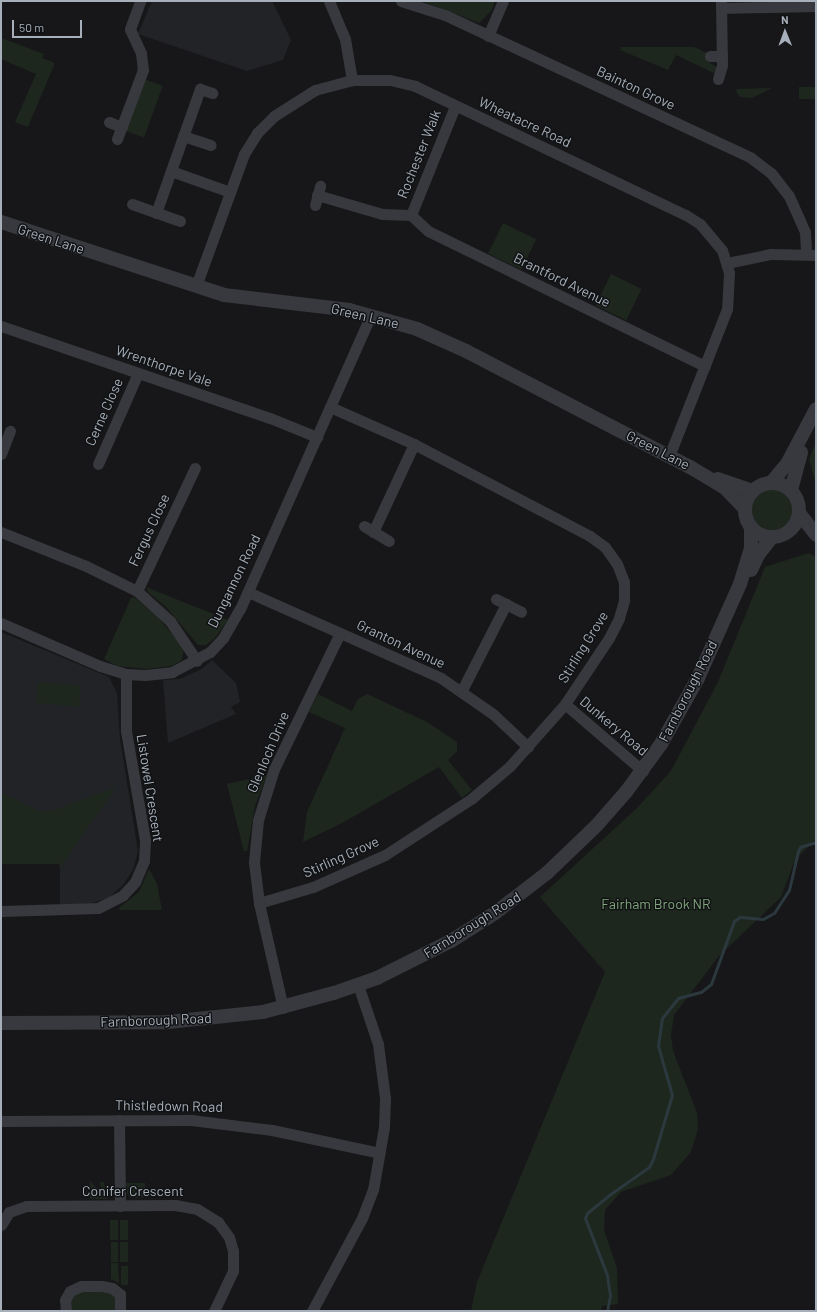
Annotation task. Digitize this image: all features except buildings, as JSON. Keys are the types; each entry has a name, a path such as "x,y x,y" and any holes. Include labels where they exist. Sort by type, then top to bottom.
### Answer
{"street":[{"path":"117,140 143,70 141,53 130,29 140,1"},
{"path":"329,1 345,39 352,80"},
{"name":"Bainton Grove","path":"402,1 445,15 759,163 776,179 795,207 805,232 811,254"},
{"path":"488,36 503,1"},
{"path":"718,79 722,56 721,4 816,6"},
{"path":"710,56 722,56"},
{"name":"Wheatacre Road","path":"196,286 230,192 250,143 274,116 315,90 352,80 376,79 407,83 686,215 714,239 727,263 729,300 705,366 669,456"},
{"path":"156,213 200,89 212,93"},
{"name":"Rochester Walk","path":"411,215 455,106"},
{"path":"109,122 122,127"},
{"path":"183,136 211,145"},
{"path":"171,171 230,192"},
{"path":"317,195 382,214 411,215"},
{"path":"132,204 180,221"},
{"name":"Brantford Avenue","path":"411,215 428,231 705,366"},
{"name":"Green Lane","path":"1,222 196,286 251,300 320,306 371,315 437,337 705,475 725,488 745,509"},
{"path":"727,263 766,254 811,254"},
{"name":"Dungannon Road","path":"1,623 100,666 126,674 160,674 197,661 223,638 248,592 371,315"},
{"name":"Wrenthorpe Vale","path":"1,326 317,437"},
{"name":"Cerne Close","path":"98,464 138,373"},
{"name":"Stirling Grove","path":"259,903 313,887 385,855 471,799 528,747 565,704 620,618 624,591 617,564 605,548 590,536 414,444 330,407"},
{"path":"791,490 806,433 816,410"},
{"path":"1,454 10,431"},
{"path":"799,513 792,528 772,537 760,534 751,527 745,509 752,491 771,482 787,464 799,440 806,433"},
{"path":"389,541 368,529 414,444"},
{"name":"Fergus Close","path":"137,591 194,484 195,468"},
{"name":"Green Lane","path":"705,475 752,491"},
{"path":"771,482 782,484 791,490 796,497 799,513 816,535"},
{"name":"Farnborough Road","path":"1,1023 180,1021 241,1015 284,1008 358,985 451,942 516,899 581,841 643,771 681,711 740,584 751,547 751,527"},
{"path":"792,528 816,542"},
{"path":"1,532 86,566 137,591 170,621 197,661"},
{"name":"Farnborough Road","path":"740,584 747,578 758,555 772,537"},
{"name":"Granton Avenue","path":"248,592 340,632 462,690 493,714 528,747"},
{"path":"462,690 501,601 521,612"},
{"name":"Glenloch Drive","path":"284,1008 259,903 254,862 258,820 264,793 340,632"},
{"name":"Listowel Crescent","path":"1,911 98,908 123,895 135,882 144,861 145,840 126,731 126,674"},
{"name":"Dunkery Road","path":"565,704 643,771"},
{"path":"312,1311 362,1218 372,1190 380,1153 385,1098 382,1069 378,1044 358,985"},
{"path":"119,1120 120,1206"},
{"name":"Thistledown Road","path":"1,1121 191,1120 232,1123 380,1153"},
{"name":"Conifer Crescent","path":"1,1225 9,1212 26,1206 185,1206 202,1211 218,1222 232,1245 234,1266 214,1311"},
{"path":"66,1311 65,1300 70,1291 81,1286 102,1286 112,1288 120,1294 120,1311"}],"shaded area":[{"path":"152,1 272,1 291,40 283,60 247,71 138,34"},
{"path":"1,632 109,677 117,693 120,739 138,851 133,870 123,885 108,898 89,904 60,904 60,864 1,864"},
{"path":"212,660 236,683 240,702 231,707 236,714 168,743 163,680 180,679 202,669"}],"green space":[{"path":"422,1 495,1 492,10 479,23"},
{"path":"1,38 44,54 42,58 55,63 28,127 15,122 36,74 1,59"},
{"path":"621,47 694,47 707,53 707,61 718,68 716,74 676,55 668,70 620,50"},
{"path":"144,79 163,86 144,138 125,131"},
{"path":"799,87 816,87 816,99 799,99"},
{"path":"772,88 752,98 740,97 736,89"},
{"path":"503,223 536,239 521,270 488,254"},
{"path":"611,274 642,289 626,320 596,305"},
{"path":"816,442 816,485 809,459"},
{"path":"768,488 776,488 784,491 790,497 793,509 790,521 784,527 776,530 768,530 760,527 754,521 751,513 751,505 754,497 760,491"},
{"name":"Fairham Brook NR","path":"809,553 816,557 816,839 795,860 781,897 719,956 674,1015 671,1035 673,1051 697,1113 698,1129 691,1152 671,1175 621,1192 605,1210 604,1230 617,1268 618,1304 602,1306 601,1311 471,1311 477,1282 605,972 540,897 636,809 671,771 718,682 765,567"},
{"path":"146,587 228,620 214,639 206,645 198,645 166,607 149,593"},
{"path":"134,597 157,616 184,648 182,660 172,666 147,669 117,666 104,659 131,598"},
{"path":"38,682 81,686 79,707 36,703"},
{"path":"318,694 352,711 358,699 367,694 427,722 457,742 457,751 448,760 472,790 462,798 439,767 344,822 303,842 307,812 345,728 309,712"},
{"path":"267,775 255,806 247,851 244,851 227,784"},
{"path":"116,787 60,868 59,864 1,864 1,792 39,811 52,811"},
{"path":"149,869 157,884 162,910 119,910 120,907 139,892"},
{"path":"90,1181 97,1188 101,1188 100,1182 104,1182 104,1186 112,1186 111,1195 107,1199 90,1199"},
{"path":"126,1183 145,1183 147,1197 130,1198 127,1193"},
{"path":"110,1220 118,1220 118,1240 110,1240"},
{"path":"120,1220 128,1220 128,1240 120,1240"},
{"path":"111,1242 118,1242 118,1262 111,1262"},
{"path":"120,1242 128,1242 128,1262 120,1262"},
{"path":"111,1263 118,1263 119,1283 111,1279"},
{"path":"121,1266 128,1266 128,1285 121,1285"},
{"path":"102,1289 116,1296 116,1311 71,1311 69,1300 74,1292"}],"waterway":[{"path":"607,1311 610,1295 607,1275 585,1218 587,1213 609,1195 649,1167 653,1159 672,1095 658,1046 662,1018 678,998 701,992 711,984 734,921 740,917 763,919 774,913 789,890 800,847 816,842"}]}
